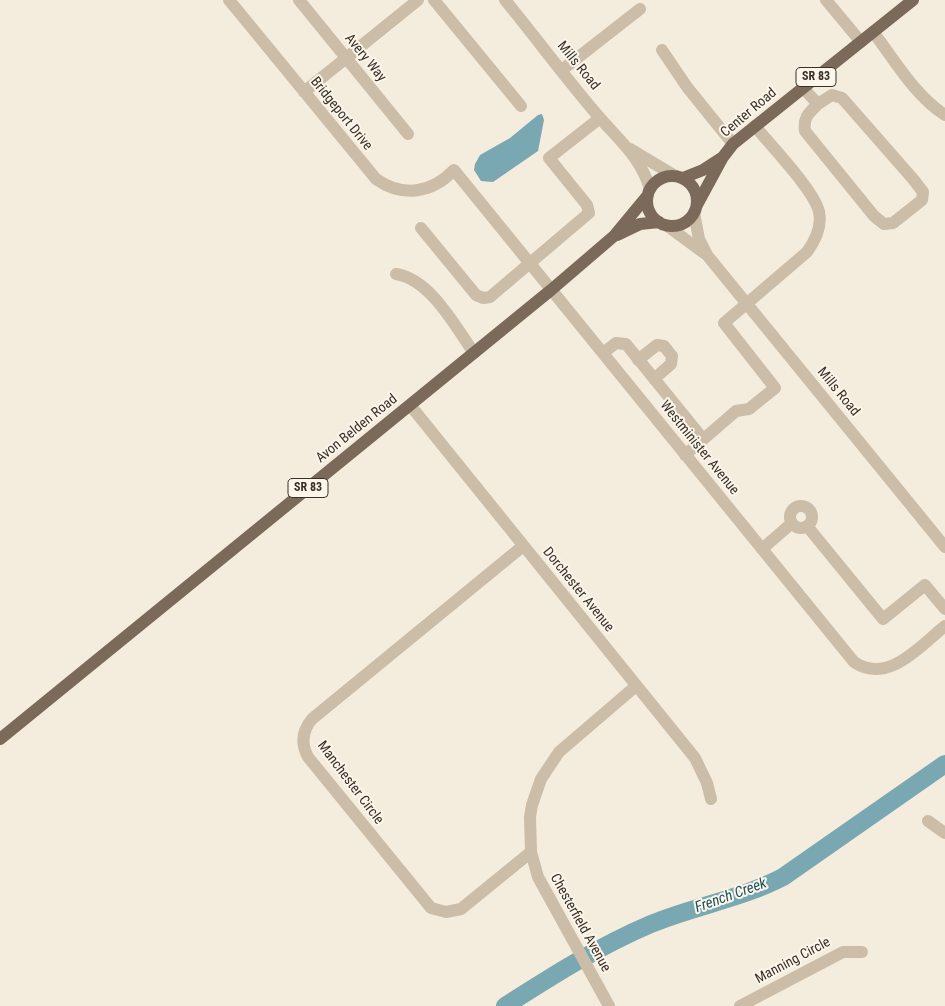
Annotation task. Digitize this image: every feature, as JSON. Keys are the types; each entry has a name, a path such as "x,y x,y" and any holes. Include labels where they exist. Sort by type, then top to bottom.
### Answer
{"main road":[{"name":"Center Road","path":"696,209 723,157 733,144 913,0"},
{"name":"Center Road","path":"679,177 703,170 723,157"},
{"path":"679,177 695,189 696,209 682,224 663,223 650,211 649,192 661,178 679,177"},
{"name":"Avon Belden Road","path":"0,739 551,290 614,236 649,192"},
{"name":"Avon Belden Road","path":"614,236 640,224 663,223"}],"street":[{"name":"Bridgeport Drive","path":"229,0 372,176 387,186 409,191 422,190 443,181 454,170"},
{"name":"Avery Way","path":"299,0 408,134"},
{"path":"304,92 418,0"},
{"path":"434,0 521,106"},
{"name":"Mills Road","path":"505,0 600,118 630,149 644,172 649,192"},
{"path":"826,0 861,42"},
{"path":"562,70 640,9"},
{"path":"873,32 916,89 933,108 945,115"},
{"path":"662,50 687,87 733,144"},
{"path":"803,88 818,104"},
{"path":"832,96 842,98 913,179 923,192 922,200 893,223 884,224 874,216 806,131 804,123 806,115 818,104 832,96"},
{"path":"421,228 476,295 483,298 490,296 589,213 587,205 549,158 600,118"},
{"path":"685,455 736,410 749,409 775,388 724,323 807,252 816,238 819,213 808,192 754,126"},
{"name":"Mills Road","path":"630,149 679,177"},
{"name":"Westminister Avenue","path":"454,170 849,657 869,670 884,669 899,663 945,626"},
{"name":"Mills Road","path":"696,209 697,233 708,256 945,547"},
{"name":"Mills Road","path":"663,223 708,256"},
{"path":"396,274 409,276 418,281 446,314 474,353"},
{"path":"602,353 616,343 626,344 703,439"},
{"path":"638,360 656,345 664,346 672,356 671,364 654,379"},
{"name":"Dorchester Avenue","path":"410,405 694,758 707,783 711,799"},
{"path":"802,505 809,508 812,515 811,522 807,526 799,528 792,524 790,517 792,510 802,505"},
{"path":"762,549 792,524"},
{"path":"807,526 883,619 925,585 945,609"},
{"name":"Manchester Circle","path":"523,546 312,719 304,732 303,743 308,757 431,908 446,912 461,909 531,852"},
{"name":"Chesterfield Avenue","path":"609,1006 540,883 531,852 532,805 541,779 549,765 566,744 636,686"},
{"path":"928,820 945,833"},
{"name":"Manning Circle","path":"740,1006 843,952 862,952"}],"water":[{"path":"542,114 544,120 538,151 493,182 481,181 474,170 480,155 510,138 538,115"}],"waterway":[{"name":"French Creek","path":"505,1006 576,962 651,924 751,891 783,877 945,764"}]}
